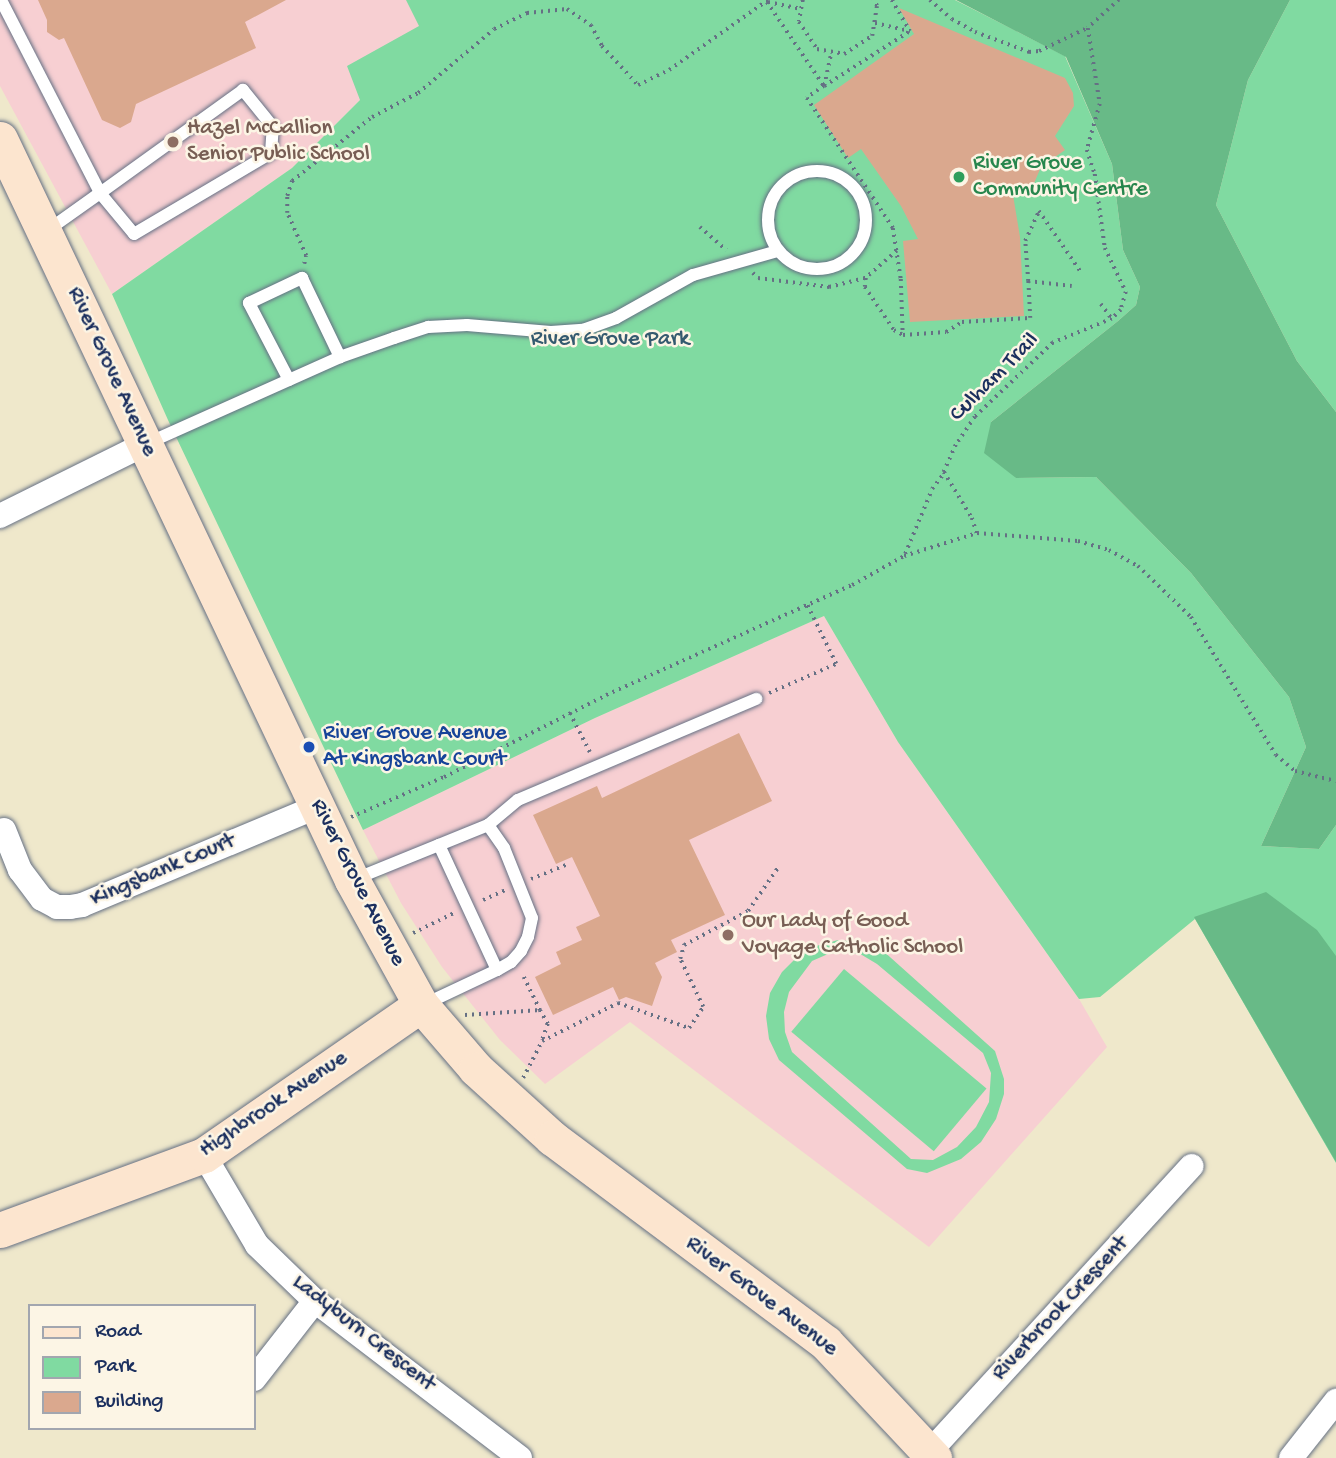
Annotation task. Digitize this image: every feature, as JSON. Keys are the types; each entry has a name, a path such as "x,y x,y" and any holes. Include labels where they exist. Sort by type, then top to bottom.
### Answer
{"street":[{"name":"River Grove Avenue","path":"0,139 352,880 428,1012 476,1069 603,1178 826,1343 929,1456"},
{"path":"0,516 145,444"},
{"name":"Kingsbank Court","path":"4,830 20,870 42,900 58,907 70,907 82,905 317,807"},
{"name":"Highbrook Avenue","path":"0,1230 204,1154 428,1012"},
{"name":"Ladyburn Crescent","path":"204,1154 257,1245 315,1301 520,1458"},
{"name":"Riverbrook Crescent","path":"929,1456 1192,1166"},
{"path":"256,1376 315,1301"},
{"path":"1291,1458 1336,1401"}],"lane":[{"path":"1,0 100,193 134,234 271,153 273,127 243,90 100,193 44,233"},
{"path":"817,170 841,176 859,193 867,215 865,234 859,248 836,267 798,267 777,251 771,239 767,212 775,194 785,181 817,170"},
{"path":"145,444 340,358 428,327 467,325 551,332 583,330 615,318 693,275 777,251"},
{"path":"289,380 249,303 302,278 340,358"},
{"path":"352,880 488,825 518,800 756,699"},
{"path":"428,1012 449,989 511,962 528,937 532,918 520,884 504,848 488,825"},
{"path":"439,845 497,970"}],"path":[{"path":"302,278 306,256 287,214 287,195 292,181 372,117 418,93 494,29 527,13 567,9 591,25 602,46 638,85 669,70 767,0 802,9"},
{"path":"767,0 824,86"},
{"path":"803,0 799,22 817,50 845,54 872,36 877,6 873,0"},
{"path":"892,0 911,31"},
{"path":"930,0 951,19 975,32 1028,52 1039,51 1088,28 1119,0"},
{"path":"875,23 911,31"},
{"path":"1088,28 1100,104 1087,150 1095,174 1105,248 1126,292 1121,310 1111,319 1101,304"},
{"path":"903,335 893,228 807,98 911,31"},
{"path":"824,86 831,53"},
{"path":"866,278 868,295 894,330 903,335 946,332 962,322 1030,317 1025,241 1040,211 1081,272"},
{"path":"699,228 758,278 829,287 866,278 897,251"},
{"path":"1028,281 1072,286"},
{"name":"Culham Trail","path":"904,556 914,539 932,489 975,417 1053,343 1111,319"},
{"path":"944,472 972,517 977,533"},
{"path":"317,807 345,819 444,776 570,713 807,605 904,556 977,533 1078,541 1109,550 1138,566 1191,617 1276,755 1295,771 1336,781"},
{"path":"756,699 836,664 807,605"},
{"path":"570,713 598,766"},
{"path":"413,933 568,864"},
{"path":"542,1041 618,1003 690,1028 703,1007 680,959 684,945 748,911 779,866"},
{"path":"511,1101 548,1024 524,977"},
{"path":"428,1012 540,1010"}],"shaded area":[{"name":"Hazel McCallion Senior Public School","path":"0,0 487,0 360,100 292,168 112,294 0,86"},
{"name":"Our Lady of Good Voyage Catholic School","path":"824,616 898,742 1079,999 1107,1047 929,1247 630,1022 545,1084 500,1040 442,967 401,903 363,830 595,718"}],"green space":[{"name":"River Grove Park","path":"406,0 955,0 1065,56 1112,164 1123,250 1140,287 1136,305 991,422 1016,478 1096,477 1191,573 1289,697 1306,747 1261,846 1319,849 1336,825 1336,1163 1195,919 1100,997 1079,999 898,742 824,616 595,718 363,830 168,420 112,294 292,168 360,100 347,66 419,26"},
{"path":"956,0 1290,0 1248,80 1216,205 1297,361 1336,412 1336,825 1319,849 1261,846 1306,747 1289,697 1191,573 1096,477 1016,478 984,453 991,422 1136,305 1140,287 1123,250 1112,164 1066,57"},
{"path":"1290,0 1336,0 1336,412 1297,361 1216,205 1248,80"},
{"path":"1266,892 1317,930 1336,956 1336,1162 1194,917"},
{"path":"838,940 860,942 881,949 995,1051 1004,1079 1004,1094 996,1119 981,1142 961,1159 927,1173 907,1169 779,1060 769,1039 766,1016 770,993 782,972 797,957 816,946","holes":["845,952 862,955 877,964 983,1053 991,1073 989,1102 976,1127 957,1147 933,1160 911,1159 792,1052 785,1032 784,1012 789,992 812,961 828,954"]},
{"path":"844,969 986,1089 934,1151 791,1032"}],"building":[{"path":"38,0 286,0 245,22 256,48 136,104 131,122 120,128 102,120 64,38 59,40 47,32 47,20"},
{"name":"River Grove Community Centre","path":"899,8 1065,78 1073,93 1074,106 1055,136 1065,150 1041,167 1029,195 1013,195 1020,237 1024,316 910,322 903,241 918,239 901,206 861,149 848,158 814,105 914,34"},
{"path":"739,733 772,801 689,840 725,915 671,940 677,952 655,963 662,977 652,1006 626,997 619,1000 613,987 553,1015 535,977 561,964 556,952 582,940 576,927 600,916 572,857 556,864 533,815 597,786 602,798"}],"place":[{"name":"Hazel McCallion Senior Public School","path":"173,142"},
{"name":"River Grove Community Centre","path":"959,177"},
{"name":"River Grove Avenue At Kingsbank Court","path":"309,747"},
{"name":"Our Lady of Good Voyage Catholic School","path":"728,935"}]}
